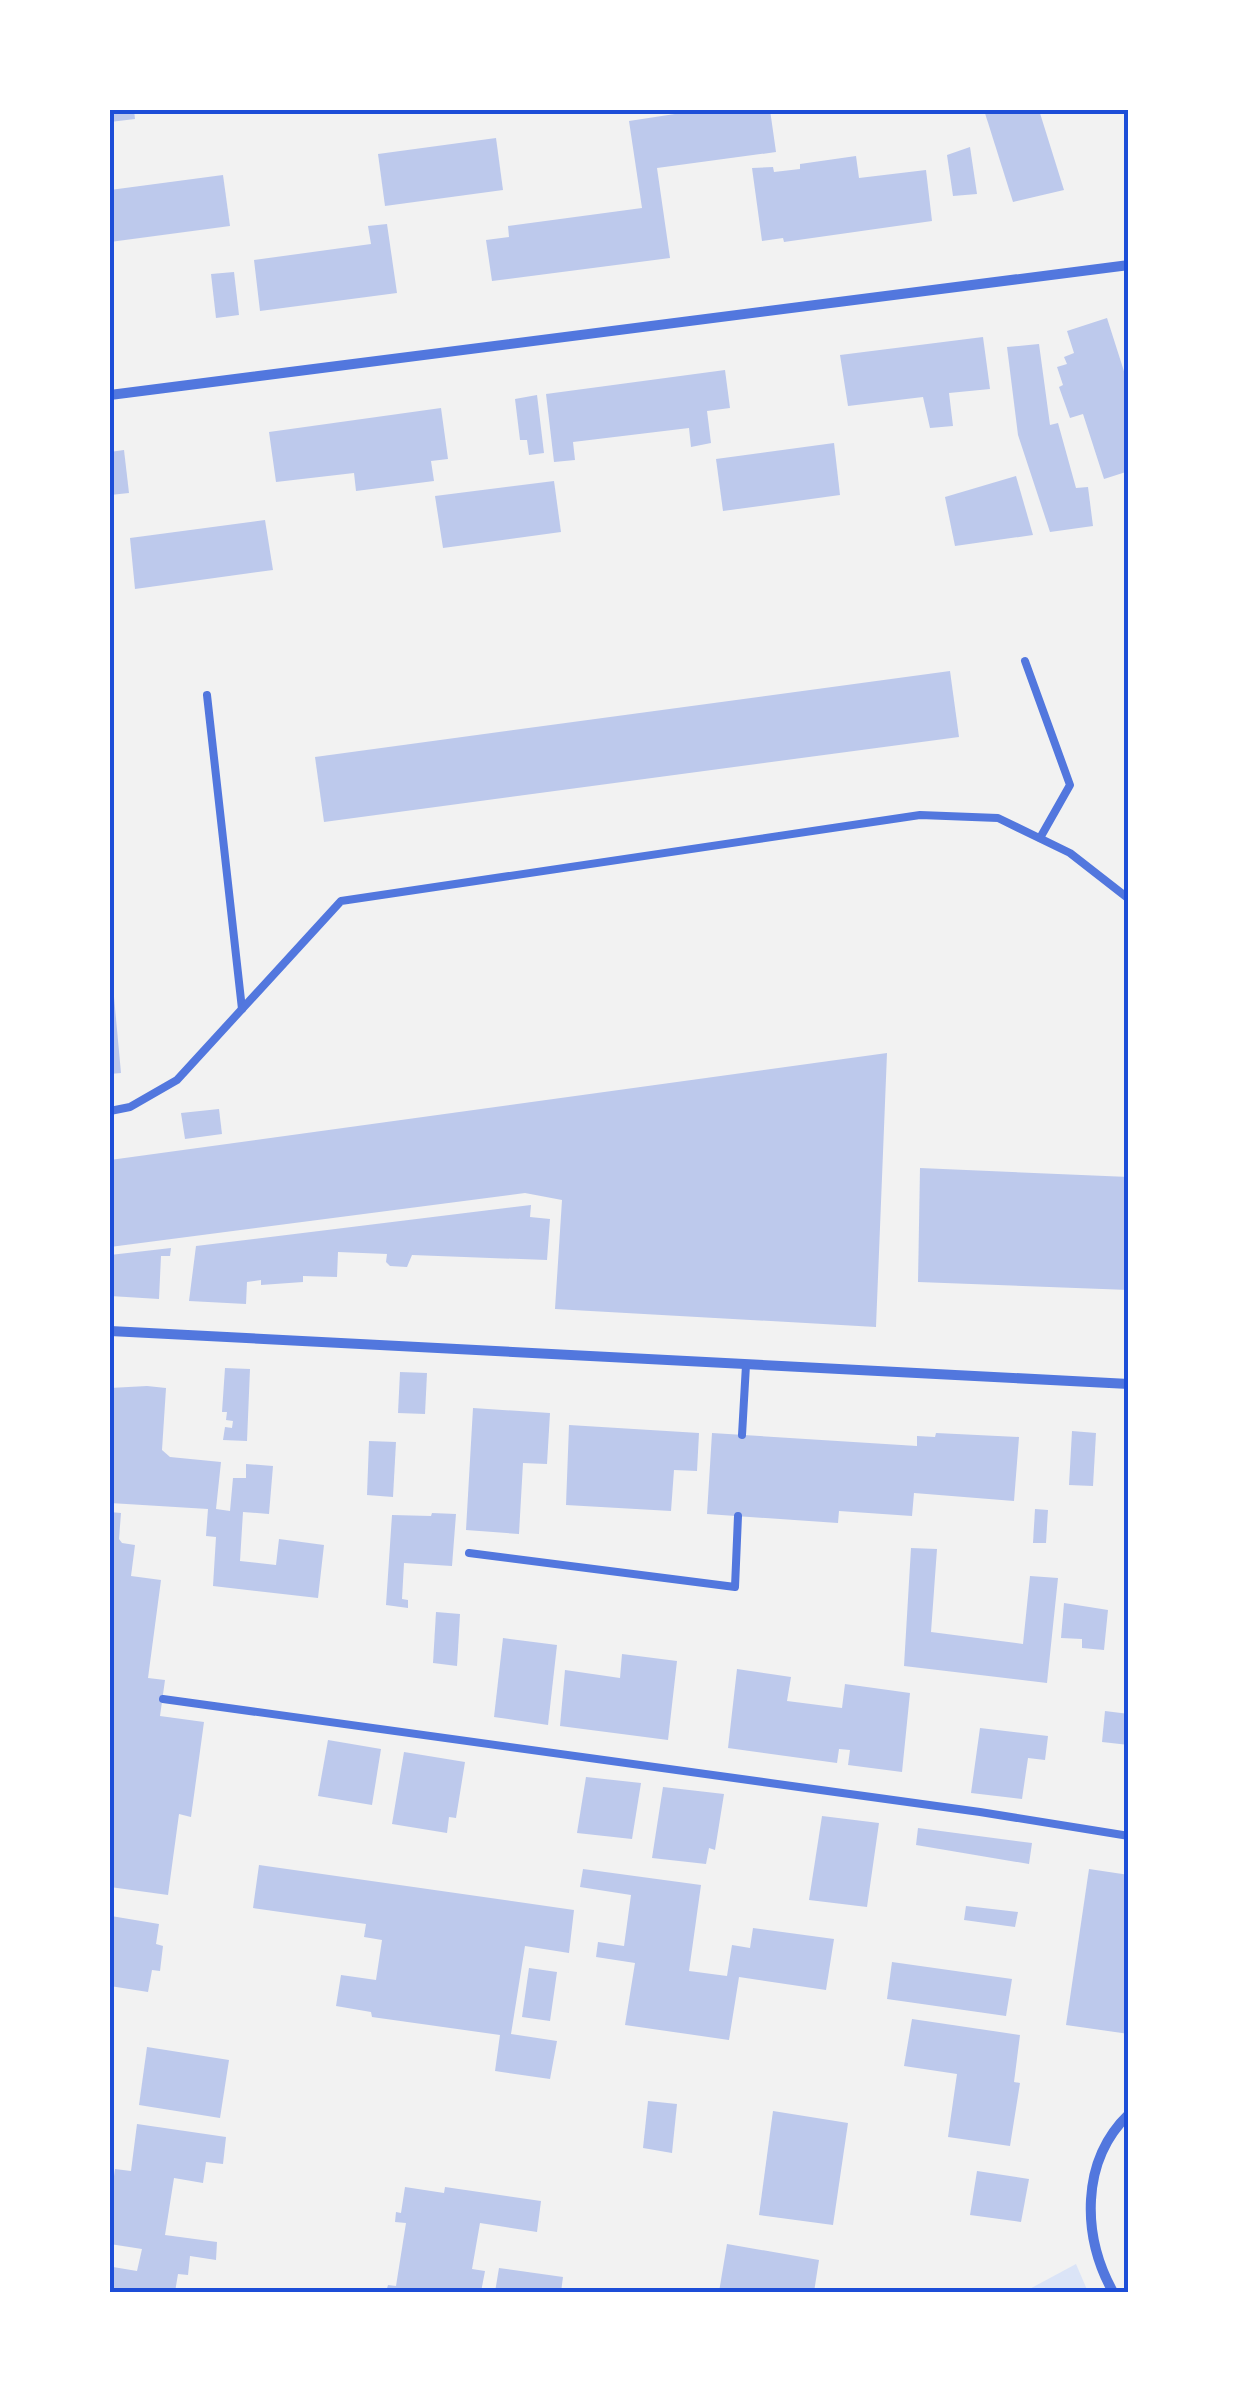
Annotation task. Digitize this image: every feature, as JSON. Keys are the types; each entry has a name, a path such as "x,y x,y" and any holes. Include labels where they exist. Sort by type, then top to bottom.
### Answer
{"street":[{"path":"110,395 1129,265"},
{"path":"110,1331 1129,1384"},
{"path":"1112,2292 1102,2273 1091,2232 1090,2192 1101,2152 1129,2114"}],"lane":[{"path":"1024,661 1070,786 1040,838"},
{"path":"207,695 242,1009"},
{"path":"110,1111 130,1108 177,1080 340,900 920,815 998,818 1070,853 1129,899"},
{"path":"742,1436 746,1365"},
{"path":"469,1553 736,1587 738,1516"},
{"path":"163,1699 1129,1836"}],"shaded area":[{"path":"1076,2264 1088,2292 1024,2292"}],"building":[{"path":"110,110 134,110 135,119 110,122"},
{"path":"701,110 770,110 776,152 657,168 670,258 492,281 486,240 509,237 508,226 642,208 629,121"},
{"path":"984,110 1039,110 1064,190 1013,202"},
{"path":"496,138 503,190 385,206 378,154"},
{"path":"970,147 977,194 953,196 947,155"},
{"path":"856,156 859,178 926,170 932,221 784,242 783,238 762,241 752,168 773,167 774,172 800,169 800,164"},
{"path":"223,175 230,226 110,242 110,190"},
{"path":"387,224 397,293 260,311 254,260 371,244 368,226"},
{"path":"234,272 239,315 216,318 211,274"},
{"path":"1107,318 1129,387 1129,471 1104,479 1083,414 1070,418 1059,387 1063,385 1057,367 1067,364 1064,357 1074,353 1067,331"},
{"path":"983,337 990,389 949,393 953,426 930,428 923,397 848,406 840,355"},
{"path":"1039,344 1050,425 1058,423 1076,488 1088,487 1093,526 1050,532 1018,435 1007,347"},
{"path":"725,370 730,408 707,411 711,443 691,447 689,428 573,442 575,460 554,462 546,394"},
{"path":"537,395 544,453 529,455 527,440 520,440 515,399"},
{"path":"441,408 448,459 431,461 434,481 356,491 354,473 276,482 269,432"},
{"path":"834,443 840,495 723,511 716,459"},
{"path":"124,450 129,493 110,495 110,452"},
{"path":"1016,476 1033,535 955,546 945,497"},
{"path":"554,481 561,532 443,548 435,496"},
{"path":"265,520 273,570 135,589 130,538"},
{"path":"950,671 959,737 324,822 315,757"},
{"path":"110,986 121,1073 110,1074"},
{"path":"887,1053 876,1327 555,1309 562,1200 525,1193 110,1247 110,1160"},
{"path":"219,1109 222,1134 185,1139 181,1113"},
{"path":"920,1168 1129,1177 1129,1290 918,1282"},
{"path":"531,1205 530,1217 550,1219 547,1260 412,1255 407,1267 390,1266 387,1254 338,1252 337,1277 303,1276 303,1282 261,1285 261,1280 247,1282 246,1304 189,1301 196,1246"},
{"path":"171,1248 170,1256 161,1256 159,1299 110,1296 110,1255"},
{"path":"225,1368 250,1369 247,1441 223,1440 225,1427 232,1428 233,1421 226,1420 227,1412 222,1412"},
{"path":"400,1372 427,1373 425,1414 398,1413"},
{"path":"110,1388 166,1388 162,1450 170,1457 221,1462 216,1509 230,1511 233,1478 246,1478 246,1464 273,1466 269,1514 243,1512 240,1561 276,1565 279,1539 324,1545 318,1598 213,1586 216,1537 206,1536 208,1509 110,1503"},
{"path":"473,1408 550,1413 547,1464 523,1463 519,1534 466,1530"},
{"path":"569,1425 699,1433 697,1471 674,1470 671,1511 566,1505"},
{"path":"1072,1431 1096,1433 1093,1486 1069,1485"},
{"path":"712,1433 917,1446 917,1436 935,1437 936,1433 1019,1437 1014,1501 914,1493 912,1516 839,1511 838,1523 707,1514"},
{"path":"369,1441 396,1442 393,1497 367,1495"},
{"path":"1035,1509 1048,1510 1046,1543 1033,1543"},
{"path":"110,1512 121,1513 122,1543 135,1545 131,1576 161,1580 148,1678 165,1680 160,1716 204,1722 191,1817 179,1814 168,1895 110,1887 110,1789 114,1758 110,1758"},
{"path":"456,1514 452,1566 404,1563 402,1599 408,1600 408,1608 386,1605 392,1515"},
{"path":"911,1548 937,1549 931,1632 1023,1644 1030,1576 1058,1578 1047,1683 904,1666"},
{"path":"1064,1603 1108,1610 1104,1650 1082,1648 1082,1639 1061,1638"},
{"path":"436,1612 460,1614 457,1666 433,1663"},
{"path":"503,1638 557,1645 548,1725 494,1717"},
{"path":"622,1654 677,1661 668,1740 560,1726 565,1670 620,1678"},
{"path":"737,1669 791,1677 787,1701 842,1708 845,1684 910,1693 902,1772 848,1765 850,1750 839,1749 837,1763 728,1748"},
{"path":"1105,1711 1129,1714 1129,1745 1102,1742"},
{"path":"980,1728 1048,1736 1045,1760 1028,1758 1022,1799 971,1793"},
{"path":"328,1740 381,1749 372,1805 318,1796"},
{"path":"404,1752 465,1762 456,1818 449,1817 447,1833 392,1824"},
{"path":"586,1777 641,1783 632,1839 577,1833"},
{"path":"663,1787 724,1794 715,1850 709,1848 706,1864 652,1858"},
{"path":"822,1816 879,1823 867,1907 809,1900"},
{"path":"918,1828 1032,1843 1029,1864 916,1845"},
{"path":"259,1865 574,1910 569,1953 525,1946 511,2034 557,2041 550,2079 495,2071 500,2035 372,2017 371,2012 336,2006 341,1975 376,1980 382,1940 364,1937 366,1924 253,1908"},
{"path":"583,1869 701,1885 689,1971 727,1976 732,1945 750,1948 753,1928 834,1939 826,1990 739,1977 729,2040 625,2025 635,1963 596,1957 598,1942 624,1946 631,1895 580,1887"},
{"path":"1089,1869 1129,1875 1129,2034 1066,2025"},
{"path":"966,1906 1018,1912 1015,1927 964,1920"},
{"path":"111,1916 159,1924 156,1944 163,1946 160,1971 152,1970 148,1992 110,1986"},
{"path":"892,1962 1012,1979 1006,2016 887,1999"},
{"path":"529,1968 557,1972 550,2021 522,2017"},
{"path":"912,2019 1020,2035 1014,2082 1020,2083 1010,2146 948,2137 957,2074 904,2066"},
{"path":"147,2047 229,2060 220,2118 139,2105"},
{"path":"648,2101 677,2104 672,2153 643,2148"},
{"path":"773,2111 848,2123 833,2225 759,2215"},
{"path":"137,2124 226,2137 223,2164 206,2162 203,2183 174,2178 165,2235 217,2242 216,2260 190,2256 188,2275 178,2274 175,2292 110,2292 113,2267 137,2271 142,2249 110,2244 115,2169 131,2171"},
{"path":"977,2171 1029,2179 1021,2222 970,2215"},
{"path":"405,2187 444,2193 445,2187 541,2201 537,2232 480,2223 472,2269 485,2271 481,2292 386,2292 388,2285 396,2286 406,2223 395,2222 396,2212 401,2213"},
{"path":"727,2244 819,2260 814,2292 719,2292"},
{"path":"499,2268 563,2277 561,2292 495,2292"}]}
